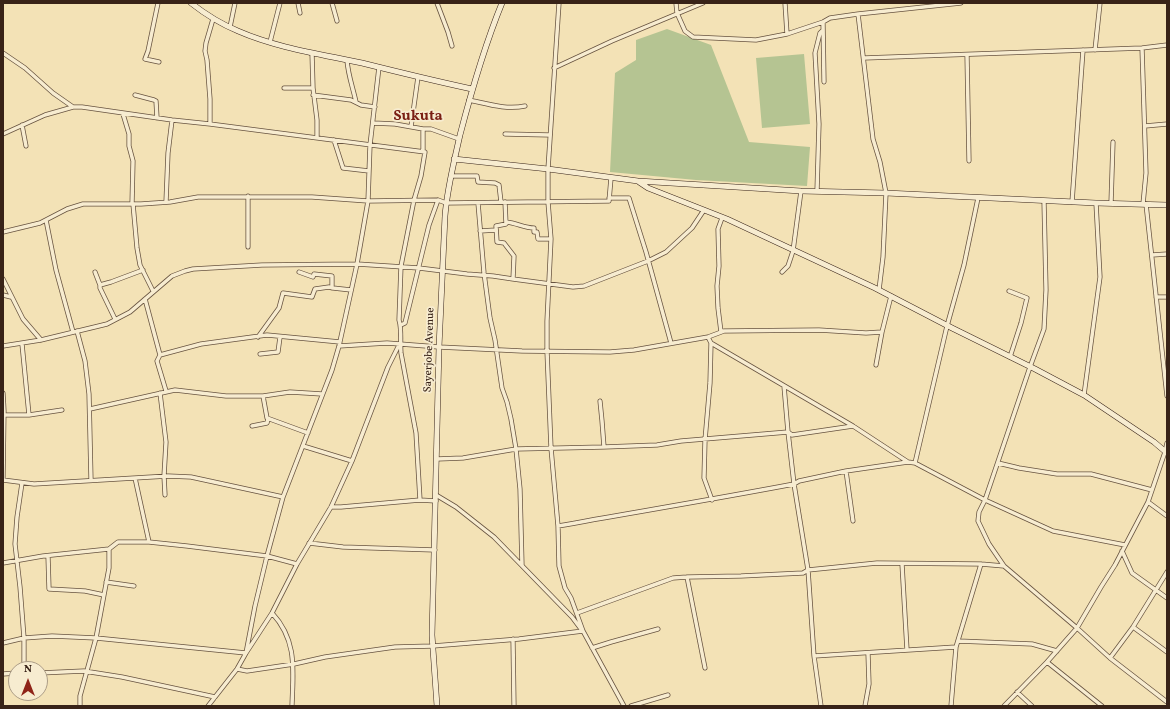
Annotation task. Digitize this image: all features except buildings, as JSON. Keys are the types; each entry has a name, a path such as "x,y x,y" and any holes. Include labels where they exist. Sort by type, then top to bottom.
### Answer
{"street":[{"path":"158,3 145,59 159,62"},
{"path":"191,3 213,19 258,39 312,53 472,89"},
{"path":"230,27 235,3"},
{"path":"270,42 280,3"},
{"path":"298,3 300,14"},
{"path":"332,3 337,21"},
{"path":"437,3 452,46"},
{"name":"Sayerjobe Avenue","path":"437,706 432,635 442,272 446,203 454,159 472,89 486,43 502,3"},
{"path":"559,3 548,168 548,202 552,239 548,284 547,352 551,448 558,526 558,551 560,572 583,631 624,706"},
{"path":"676,3 677,14 685,31 693,37 756,40 787,34 823,22 830,18 918,5 961,3"},
{"path":"554,68 612,41 703,3"},
{"path":"784,3 787,34"},
{"path":"1095,50 1100,3"},
{"path":"858,14 873,139 880,162 886,193 883,257 879,290"},
{"path":"210,124 210,100 205,50 213,19"},
{"path":"823,22 824,82"},
{"path":"817,191 819,124 815,53 820,33 823,30"},
{"path":"864,58 1142,48 1167,45"},
{"path":"1142,48 1146,173 1144,204 1152,255 1167,396"},
{"path":"1072,202 1083,50"},
{"path":"3,52 25,68 53,93 73,107"},
{"path":"312,53 313,95 317,120 317,138"},
{"path":"967,55 969,161"},
{"path":"347,60 347,70 356,102"},
{"path":"246,653 267,556 284,497 340,344 357,264 368,201 370,146 379,67"},
{"path":"411,127 418,77"},
{"path":"284,88 313,88"},
{"path":"135,95 156,101 157,118"},
{"path":"313,95 351,100 361,105 375,107"},
{"path":"469,100 503,107 517,108 525,106"},
{"path":"3,134 45,115 73,107 82,107 123,114 423,152"},
{"path":"123,114 133,160 133,204 137,248 140,265 153,291"},
{"path":"166,202 168,153 172,120"},
{"path":"373,123 431,129 459,139"},
{"path":"1145,126 1167,124"},
{"path":"22,125 26,146"},
{"path":"420,500 416,433 400,343 399,320 401,266 414,200 426,152 423,152 423,129"},
{"path":"504,134 550,135"},
{"path":"334,140 343,168 369,171"},
{"path":"1111,204 1114,142"},
{"path":"454,159 548,168 638,181 801,191 886,193 1111,204 1167,205"},
{"path":"451,176 477,176 478,182 495,183 498,185 503,202 506,222"},
{"path":"610,198 611,178"},
{"path":"638,181 648,188 704,210 879,290 1030,367 1084,395 1154,442 1166,453"},
{"path":"782,272 788,266 793,251 801,191"},
{"path":"248,196 248,247"},
{"path":"3,232 40,223 67,209 84,204 166,202 198,197 312,197 368,201 438,200 446,203 609,201 610,198 630,198 671,343"},
{"path":"915,463 947,326 964,265 978,198"},
{"path":"400,325 405,323 429,225 438,200"},
{"path":"1044,201 1046,290 1044,329 985,500 979,512 978,521 989,544 1004,566 1110,658 1167,702"},
{"path":"478,202 484,275 490,318 502,388 511,419 516,449 520,489 522,565"},
{"path":"1084,395 1100,277 1096,203"},
{"path":"3,346 41,340 107,324 130,312 172,276 193,269 262,265 357,264 401,266 442,272 493,276 573,287 584,286 648,261 666,252 692,228 704,210"},
{"path":"721,332 717,286 719,266 718,229 722,218"},
{"path":"46,220 56,270 85,361 90,409 91,480"},
{"path":"513,279 514,256 504,243 498,242 496,226 506,224 506,222 515,223 534,228 534,232 537,232 538,239 552,239"},
{"path":"480,231 496,230"},
{"path":"1152,255 1167,254"},
{"path":"100,285 143,270"},
{"path":"95,272 100,288 115,319"},
{"path":"299,272 313,277 314,274 332,276 332,288"},
{"path":"3,279 23,319 41,340"},
{"path":"258,337 279,308 283,293 312,297 315,289 329,287 351,290"},
{"path":"1009,291 1027,298 1022,323 1010,357"},
{"path":"3,295 11,297"},
{"path":"876,365 891,296"},
{"path":"1156,297 1167,297"},
{"path":"145,299 160,355"},
{"path":"166,392 156,361 160,355 201,344 267,335 340,344 400,343 496,350 610,352 634,350 708,337 724,331 819,330 866,333 882,332"},
{"path":"260,354 278,352 280,337"},
{"path":"708,337 711,343 710,383 705,440 704,478 712,500"},
{"path":"1161,340 1167,340"},
{"path":"208,706 237,669 272,613 297,564 332,507 352,461 388,367 400,343"},
{"path":"711,343 853,426 908,462"},
{"path":"22,344 29,415"},
{"path":"784,386 794,484 808,570 814,656 821,706"},
{"path":"90,409 174,390 226,396 263,396 290,392 322,394"},
{"path":"3,393 3,480 34,484 164,476 191,477 284,497"},
{"path":"160,393 166,442 164,476 165,495"},
{"path":"263,396 268,419"},
{"path":"600,401 604,447"},
{"path":"4,412 29,415 62,410"},
{"path":"268,419 308,433"},
{"path":"252,426 267,423 268,419"},
{"path":"437,459 463,458 516,449 657,445 680,441 788,432 792,435 853,426"},
{"path":"1004,706 1047,662 1077,628 1115,565 1148,502 1166,453 1167,443"},
{"path":"303,446 352,461"},
{"path":"558,526 662,507 712,500 794,484 800,481 846,471 908,462 915,463 985,500 1053,531 1125,545"},
{"path":"998,463 1057,474 1091,474 1152,490"},
{"path":"846,471 853,521"},
{"path":"135,478 150,542"},
{"path":"22,483 17,516 15,544 24,638 24,661"},
{"path":"332,507 341,508 436,498 456,507 477,522 494,537 572,617 583,631"},
{"path":"1148,502 1167,516"},
{"path":"3,563 109,549 118,542 150,542 267,556 297,564"},
{"path":"309,543 343,547 435,550"},
{"path":"80,706 80,696 96,638 109,568 109,549"},
{"path":"1122,551 1132,573 1167,598"},
{"path":"48,556 49,589 85,591 104,595"},
{"path":"577,613 673,578 687,576 741,576 803,573 808,570 877,563 981,564 1004,566"},
{"path":"902,564 907,650"},
{"path":"951,706 956,647 981,564"},
{"path":"1110,658 1133,627 1167,572"},
{"path":"687,576 705,668"},
{"path":"106,582 134,586"},
{"path":"272,613 280,621 289,641 294,664 292,706"},
{"path":"1133,627 1166,650"},
{"path":"592,648 658,629"},
{"path":"237,669 247,670 294,664 325,657 395,647 433,646 583,631"},
{"path":"3,643 24,638 52,636 96,638 246,653"},
{"path":"513,639 514,706"},
{"path":"958,641 1032,644 1057,651"},
{"path":"814,656 956,647"},
{"path":"865,706 869,684 868,653"},
{"path":"1047,662 1102,706"},
{"path":"48,673 87,672 122,677 215,697"},
{"path":"1017,692 1032,706"},
{"path":"631,706 668,695"}],"green space":[{"path":"667,29 711,45 749,142 810,147 807,186 696,180 610,172 615,73 636,60 636,40"},
{"path":"804,54 810,124 762,128 756,58"}],"district":[{"name":"Sukuta","path":"418,117"}]}
